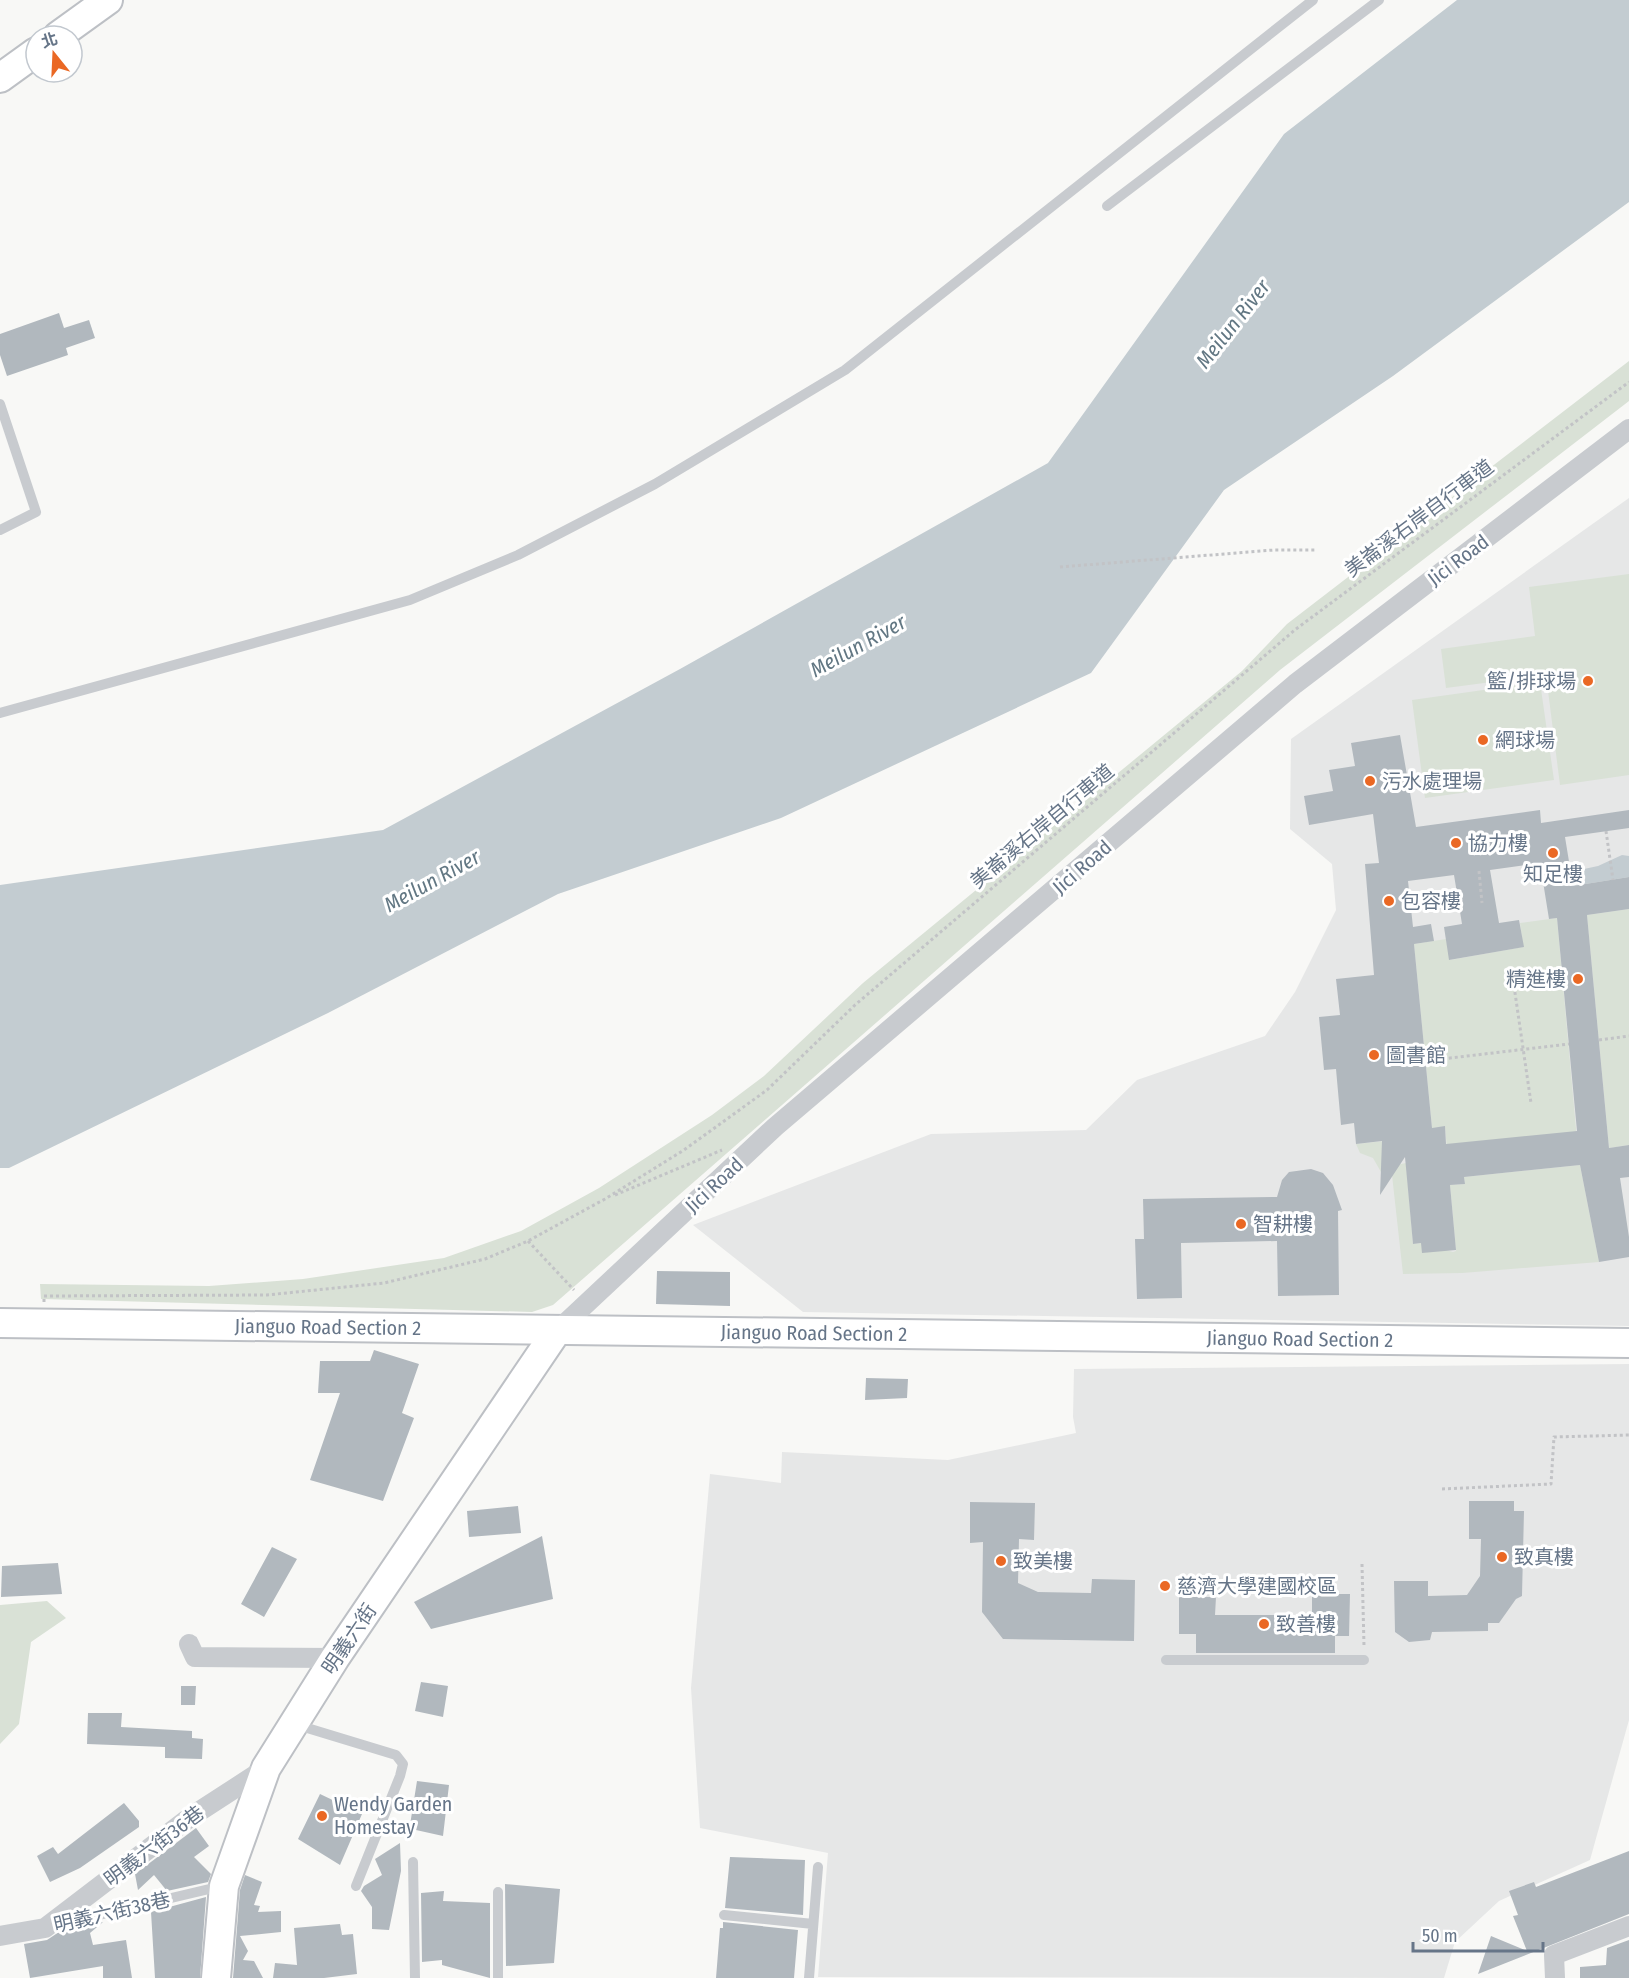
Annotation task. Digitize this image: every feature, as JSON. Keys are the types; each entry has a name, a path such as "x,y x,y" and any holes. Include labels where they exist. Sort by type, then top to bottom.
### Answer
{"street":[{"path":"75,24 108,0"},
{"path":"0,78 24,61"},
{"name":"Jici Road","path":"556,1332 749,1151 1295,684 1629,429"},
{"name":"Jianguo Road Section 2","path":"0,1323 246,1325 556,1332 1629,1343"},
{"name":"明義六街","path":"216,1978 224,1886 266,1768 335,1658 556,1332"},
{"path":"189,1644 195,1657 335,1658"},
{"name":"明義六街36巷","path":"45,1928 189,1818 266,1768"},
{"path":"1555,1978 1554,1955 1629,1926"},
{"name":"明義六街38巷","path":"0,1936 45,1928"}],"lane":[{"path":"0,713 410,600 518,555 655,484 845,370 1313,0"},
{"path":"1107,206 1379,0"},
{"path":"0,404 36,512 0,530"},
{"path":"1166,1660 1364,1660"},
{"path":"294,1724 396,1755 403,1764 356,1886"},
{"path":"413,1862 415,1978"},
{"path":"809,1978 818,1867"},
{"name":"明義六街38巷","path":"45,1928 224,1886"},
{"path":"498,1892 498,1978"},
{"path":"724,1915 813,1924"}],"path":[{"name":"美崙溪右岸自行車道","path":"605,1199 684,1150 767,1090 855,1005 1296,629 1629,382"},
{"path":"1060,567 1274,550 1317,550"},
{"path":"1606,831 1613,880"},
{"path":"1479,871 1482,903"},
{"path":"1514,986 1531,1103"},
{"path":"1599,1040 1629,1036"},
{"path":"1425,1061 1569,1044"},
{"path":"42,1325 45,1296 267,1295 373,1284 435,1273 485,1259 528,1241 605,1199 740,1142 749,1151"},
{"path":"528,1241 587,1303"},
{"path":"1442,1490 1551,1484 1554,1437 1629,1435"},
{"path":"1362,1564 1364,1660"}],"shaded area":[{"path":"1629,361 1629,401 1280,670 553,1305 532,1312 41,1299 40,1284 209,1286 303,1279 444,1258 521,1231 599,1188 712,1115 764,1076 863,983 1242,671 1287,624"},
{"path":"1629,498 1629,1326 803,1312 693,1225 931,1134 1086,1130 1137,1080 1265,1036 1295,992 1336,910 1332,864 1290,829 1291,739"},
{"name":"籃/排球場","path":"1629,574 1629,775 1560,785 1546,675 1446,688 1441,649 1535,636 1529,587"},
{"name":"網球場","path":"1540,682 1554,780 1425,798 1412,700"},
{"path":"1629,909 1629,1145 1609,1148 1587,915"},
{"path":"1557,918 1578,1151 1449,1171 1445,1127 1432,1128 1414,944 1446,939 1450,960 1523,947 1520,923"},
{"path":"1413,1138 1381,1172 1373,1158 1360,1153 1356,1144"},
{"path":"1406,1163 1413,1244 1421,1243 1453,1252 1456,1251 1450,1185 1465,1184 1464,1177 1580,1165 1599,1262 1462,1273 1403,1274 1391,1166"},
{"name":"慈濟大學建國校區","path":"1629,1364 1629,1720 1590,1860 1499,1901 1455,1942 1444,1978 818,1977 828,1853 700,1828 691,1688 710,1474 781,1483 782,1452 948,1460 1076,1433 1073,1417 1074,1369"},
{"path":"47,1601 66,1618 31,1642 19,1724 0,1744 0,1605"}],"water":[{"name":"Meilun River","path":"1457,0 1629,0 1629,202 1393,376 1224,490 1091,673 781,818 558,894 328,1013 9,1168 0,1168 0,885 383,830 680,669 1048,463 1284,134"},
{"path":"1622,855 1629,856 1629,877 1573,886 1570,872 1598,866"}],"building":[{"path":"59,313 64,328 89,320 95,338 66,348 68,355 7,376 0,355 0,334"},
{"path":"1400,735 1416,827 1540,810 1541,823 1629,810 1629,828 1565,837 1573,886 1629,877 1629,909 1587,915 1609,1148 1629,1145 1629,1177 1620,1178 1629,1237 1629,1257 1599,1262 1580,1165 1464,1177 1465,1184 1450,1185 1456,1250 1422,1253 1421,1243 1413,1244 1405,1157 1380,1195 1382,1141 1356,1144 1354,1123 1341,1125 1336,1069 1324,1070 1319,1017 1340,1015 1336,979 1374,975 1365,864 1379,863 1373,814 1309,825 1304,796 1333,791 1329,770 1355,766 1351,743","holes":["1540,863 1549,919 1557,918 1577,1131 1446,1144 1445,1126 1432,1128 1414,944 1434,941 1431,924 1413,927 1408,881 1454,875 1462,924 1444,927 1449,960 1524,947 1519,920 1499,923 1490,870"]},
{"name":"智耕樓","path":"1311,1169 1323,1173 1333,1185 1342,1210 1338,1211 1339,1295 1278,1296 1277,1241 1181,1243 1182,1298 1137,1299 1135,1239 1144,1239 1143,1199 1277,1197 1282,1180 1289,1172"},
{"path":"657,1271 730,1272 730,1306 656,1304"},
{"path":"374,1350 419,1364 402,1413 414,1418 383,1501 310,1480 340,1393 318,1393 320,1361 370,1361"},
{"path":"866,1378 908,1379 907,1398 865,1400"},
{"name":"致真樓","path":"1469,1501 1514,1501 1514,1511 1524,1511 1522,1596 1516,1599 1499,1623 1488,1623 1488,1631 1432,1632 1430,1640 1409,1642 1395,1632 1394,1581 1428,1581 1428,1596 1467,1595 1480,1576 1481,1539 1469,1539"},
{"name":"致美樓","path":"970,1502 1035,1503 1034,1540 1019,1539 1018,1583 1038,1592 1091,1593 1092,1579 1135,1580 1134,1641 1003,1639 982,1612 983,1542 970,1543"},
{"path":"518,1506 521,1533 469,1537 467,1511"},
{"path":"542,1536 553,1599 431,1629 414,1602"},
{"path":"272,1547 297,1559 264,1617 241,1604"},
{"path":"58,1563 62,1594 1,1597 2,1566"},
{"name":"致善樓","path":"1312,1594 1350,1594 1349,1636 1335,1636 1335,1653 1196,1653 1196,1634 1179,1634 1179,1597 1216,1597 1215,1615 1312,1615"},
{"path":"421,1682 448,1686 443,1717 415,1711"},
{"path":"181,1686 196,1686 195,1705 181,1705"},
{"path":"88,1713 122,1713 121,1727 192,1731 192,1738 203,1739 202,1759 165,1758 165,1747 87,1744"},
{"path":"417,1781 449,1785 443,1836 416,1830 416,1825 410,1825"},
{"path":"320,1794 362,1814 340,1865 298,1839"},
{"path":"124,1803 139,1821 139,1827 80,1868 50,1882 37,1856 53,1847 58,1854"},
{"path":"196,1828 209,1846 194,1857 211,1874 208,1882 167,1891 154,1875 138,1890 135,1874"},
{"path":"400,1843 401,1871 389,1930 372,1929 372,1907 361,1891 364,1886 382,1875 375,1859"},
{"path":"1629,1851 1629,1914 1478,1974 1491,1936 1527,1951 1513,1916 1518,1915 1509,1891 1534,1882 1536,1887"},
{"path":"730,1857 805,1860 803,1915 725,1908"},
{"path":"245,1875 262,1882 254,1905 260,1906 258,1912 281,1911 281,1932 240,1936 248,1951 243,1960 254,1961 263,1978 233,1978 240,1890"},
{"path":"505,1884 560,1889 554,1963 506,1966"},
{"path":"444,1891 443,1901 490,1903 490,1978 442,1965 442,1960 422,1962 421,1893"},
{"path":"206,1897 200,1978 155,1978 151,1912"},
{"path":"103,1922 90,1933 93,1945 126,1940 132,1978 103,1978 103,1966 30,1978 24,1944 47,1940 59,1932"},
{"path":"723,1922 798,1930 794,1978 716,1978 720,1928 723,1928"},
{"path":"340,1924 342,1935 353,1934 357,1974 324,1978 273,1978 275,1963 297,1965 294,1928"},
{"path":"1629,1940 1629,1978 1580,1978 1580,1967 1606,1965 1607,1948"}],"place":[{"name":"籃/排球場","path":"1588,681"},
{"name":"網球場","path":"1483,740"},
{"name":"污水處理場","path":"1370,781"},
{"name":"協力樓","path":"1456,843"},
{"name":"知足樓","path":"1553,853"},
{"name":"包容樓","path":"1389,901"},
{"name":"精進樓","path":"1578,979"},
{"name":"圖書館","path":"1374,1055"},
{"name":"智耕樓","path":"1241,1224"},
{"name":"致真樓","path":"1502,1557"},
{"name":"致美樓","path":"1001,1561"},
{"name":"慈濟大學建國校區","path":"1165,1586"},
{"name":"致善樓","path":"1264,1624"},
{"name":"Wendy Garden Homestay","path":"322,1816"}]}
